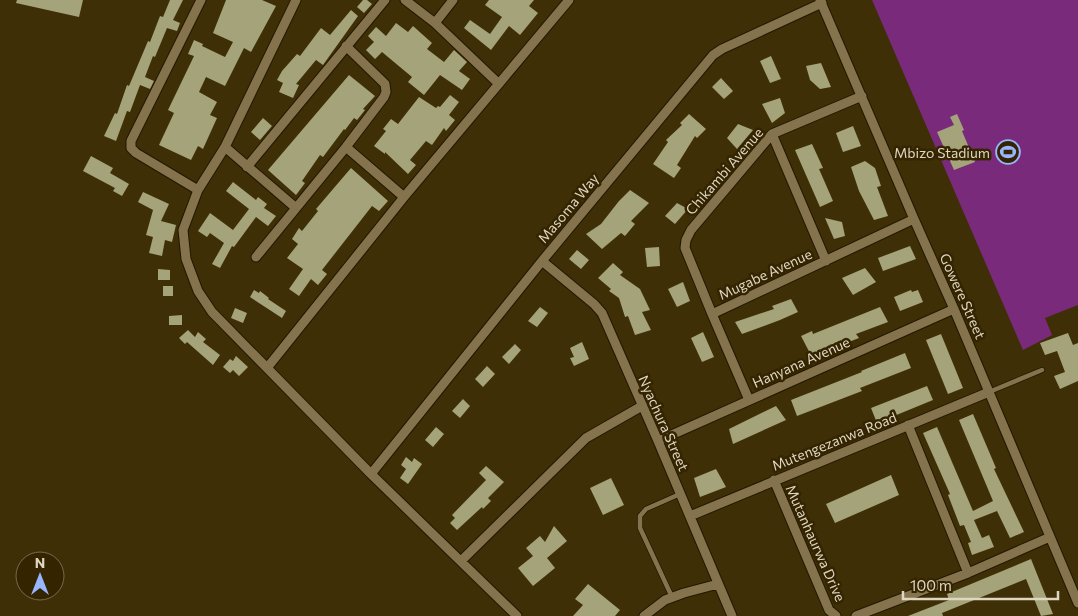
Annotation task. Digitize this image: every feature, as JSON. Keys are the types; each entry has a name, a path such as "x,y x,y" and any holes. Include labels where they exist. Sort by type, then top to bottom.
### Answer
{"street":[{"path":"198,190 136,153 132,148 131,141 201,0"},
{"path":"296,0 225,147 198,190 183,230 186,259 198,292 212,312 371,474 517,616"},
{"path":"247,167 385,0"},
{"path":"405,0 435,23 499,84"},
{"path":"435,23 453,0"},
{"path":"267,368 404,197 568,0"},
{"name":"Gowere Street","path":"821,2 954,309 1078,603"},
{"name":"Masoma Way","path":"371,474 542,261 713,55 821,2"},
{"path":"256,257 346,147 384,97 386,92 385,84 346,46"},
{"name":"Chikambi Avenue","path":"712,314 685,248 686,240 691,230 772,134 862,96"},
{"path":"772,134 826,261"},
{"path":"225,147 296,208"},
{"path":"346,147 404,197"},
{"name":"Mugabe Avenue","path":"749,400 712,314 914,219"},
{"name":"Nyachura Street","path":"542,261 602,313 732,616"},
{"name":"Hanyana Avenue","path":"658,441 954,309"},
{"name":"Mutengezanwa Road","path":"690,516 989,392"},
{"path":"461,561 586,438 642,406"},
{"path":"908,425 968,572"},
{"name":"Mutanhaurwa Drive","path":"774,480 829,610 836,616"},
{"name":"Mutanhaurwa Drive","path":"856,616 1050,538"},
{"path":"644,616 665,600 718,584"}],"lane":[{"path":"989,392 1042,370"},
{"path":"672,597 640,528 640,516 646,509 680,494"}],"shaded area":[{"name":"Mbizo Stadium","path":"872,0 1078,0 1078,305 1045,318 1052,335 1023,350"}],"building":[{"path":"17,0 83,0 79,17 16,3"},
{"path":"170,0 183,0 173,20 180,23 177,31 167,28 155,57 153,56 145,77 154,81 150,89 140,85 130,112 127,111 116,141 104,136 115,113 117,114 127,85 129,86 148,41 150,42 160,16 163,17"},
{"path":"226,0 262,0 276,6 251,52 244,48 225,86 206,77 199,92 217,102 210,115 217,118 203,149 198,146 191,160 159,145 174,113 168,110 194,56 188,54 194,40 225,57 233,42 213,33"},
{"path":"363,0 367,0 372,4 364,13 357,7"},
{"path":"489,0 534,0 529,6 538,13 520,35 509,26 491,50 464,28 470,20 490,34 502,17 485,5"},
{"path":"351,10 358,16 323,65 316,60 296,84 299,85 293,98 279,92 283,83 277,80 282,71 297,54 300,56 321,28 330,35"},
{"path":"396,23 408,32 413,26 432,43 427,49 444,62 454,50 467,62 459,71 470,79 462,90 440,75 424,95 408,82 412,77 382,52 375,59 366,50 374,42 368,36 376,27 386,36"},
{"path":"771,56 781,79 770,83 760,61"},
{"path":"821,63 831,87 820,89 810,80 806,66"},
{"path":"349,75 375,96 363,109 365,110 357,120 354,118 344,129 323,157 320,155 302,181 305,183 296,195 268,170"},
{"path":"721,78 733,91 724,99 712,87"},
{"path":"450,95 459,102 449,115 455,120 446,131 444,128 432,145 426,141 410,160 416,165 408,174 385,152 385,154 374,146 386,131 383,129 391,119 398,124 419,97 436,108 440,107"},
{"path":"780,98 785,113 772,123 762,104"},
{"path":"689,114 706,129 697,138 695,136 677,165 681,168 674,178 653,164 668,142 666,140 682,125 680,123"},
{"path":"957,114 975,162 954,170 937,132 954,125 950,117"},
{"path":"263,118 272,126 260,140 251,132"},
{"path":"738,124 753,130 737,149 727,138"},
{"path":"853,126 861,146 843,152 836,133"},
{"path":"812,144 823,168 819,169 833,201 820,207 795,150"},
{"path":"91,156 113,168 110,173 129,184 122,196 113,191 115,188 83,171"},
{"path":"865,161 875,168 881,186 877,187 888,216 874,220 859,191 851,167"},
{"path":"351,168 388,201 379,211 372,206 322,270 327,274 318,285 311,279 299,296 289,289 303,269 287,258 298,244 292,239 299,228 302,231 318,211 316,209"},
{"path":"233,182 256,200 258,197 267,204 264,208 276,216 268,226 256,217 234,247 232,246 220,268 212,264 224,243 210,233 207,237 198,231 210,213 233,230 249,209 226,191"},
{"path":"630,190 649,203 631,221 635,224 625,236 621,233 602,249 586,234 601,224"},
{"path":"143,192 169,204 161,221 176,225 172,242 165,240 162,256 149,253 153,237 146,235 153,210 138,202"},
{"path":"677,203 688,209 675,224 665,216"},
{"path":"825,218 842,222 845,236 834,239"},
{"path":"910,246 916,259 883,271 878,258"},
{"path":"659,247 660,266 647,267 645,248"},
{"path":"577,250 589,260 581,269 569,259"},
{"path":"613,263 623,272 620,275 640,289 650,310 642,312 651,330 635,335 628,316 625,317 619,298 609,291 611,289 598,278"},
{"path":"865,268 876,282 853,295 842,278"},
{"path":"158,269 170,270 170,280 158,280"},
{"path":"683,282 690,301 677,307 668,289"},
{"path":"163,286 173,286 173,296 163,296"},
{"path":"254,290 259,293 260,291 286,311 282,318 250,297"},
{"path":"911,290 912,292 918,290 923,302 900,311 894,297"},
{"path":"791,299 798,312 780,320 742,334 735,322 774,309 772,306"},
{"path":"540,307 548,313 537,327 528,321"},
{"path":"880,307 888,322 856,334 859,338 823,352 825,355 814,361 801,336 812,331 813,334"},
{"path":"235,308 247,313 243,323 231,318"},
{"path":"182,315 182,325 169,325 169,316"},
{"path":"188,330 195,337 198,332 206,339 203,342 220,355 213,365 187,342 185,344 179,338"},
{"path":"703,332 714,357 702,362 691,338"},
{"path":"1068,333 1073,345 1078,343 1078,381 1060,389 1054,376 1065,372 1057,351 1045,355 1040,343"},
{"path":"941,334 963,388 948,394 926,340"},
{"path":"582,342 589,359 574,366 570,358 574,357 570,348"},
{"path":"515,344 521,350 509,364 502,357"},
{"path":"905,353 911,368 860,388 862,391 797,416 791,400"},
{"path":"236,356 248,367 239,376 233,370 230,373 223,367 230,359 233,361"},
{"path":"487,366 495,374 483,387 475,379"},
{"path":"927,386 933,400 877,423 871,408"},
{"path":"463,399 470,406 460,418 452,411"},
{"path":"776,406 786,420 733,444 729,429"},
{"path":"973,414 996,468 994,469 1024,532 1010,538 997,511 974,520 982,538 989,535 994,547 972,555 968,543 971,542 964,525 960,526 948,495 950,494 923,433 937,427 973,511 993,501 959,420"},
{"path":"436,427 444,434 433,447 425,440"},
{"path":"406,457 412,462 414,458 422,464 408,484 400,478 406,469 401,465"},
{"path":"486,466 504,482 488,498 491,501 457,530 450,523 455,518 452,515 486,480 479,473"},
{"path":"716,469 726,487 700,497 694,478"},
{"path":"891,475 899,495 835,523 826,504"},
{"path":"611,478 624,505 603,515 590,488"},
{"path":"554,526 567,541 547,558 555,568 533,586 518,568 533,556 526,548 540,536 545,542"},
{"path":"1031,559 1053,614 1041,616 1026,579 942,613 943,616 908,616 949,600 947,594"},
{"path":"588,584 620,610 615,616 573,616 583,605 575,599"}],"place":[{"name":"Mbizo Stadium","path":"1008,152"}]}
